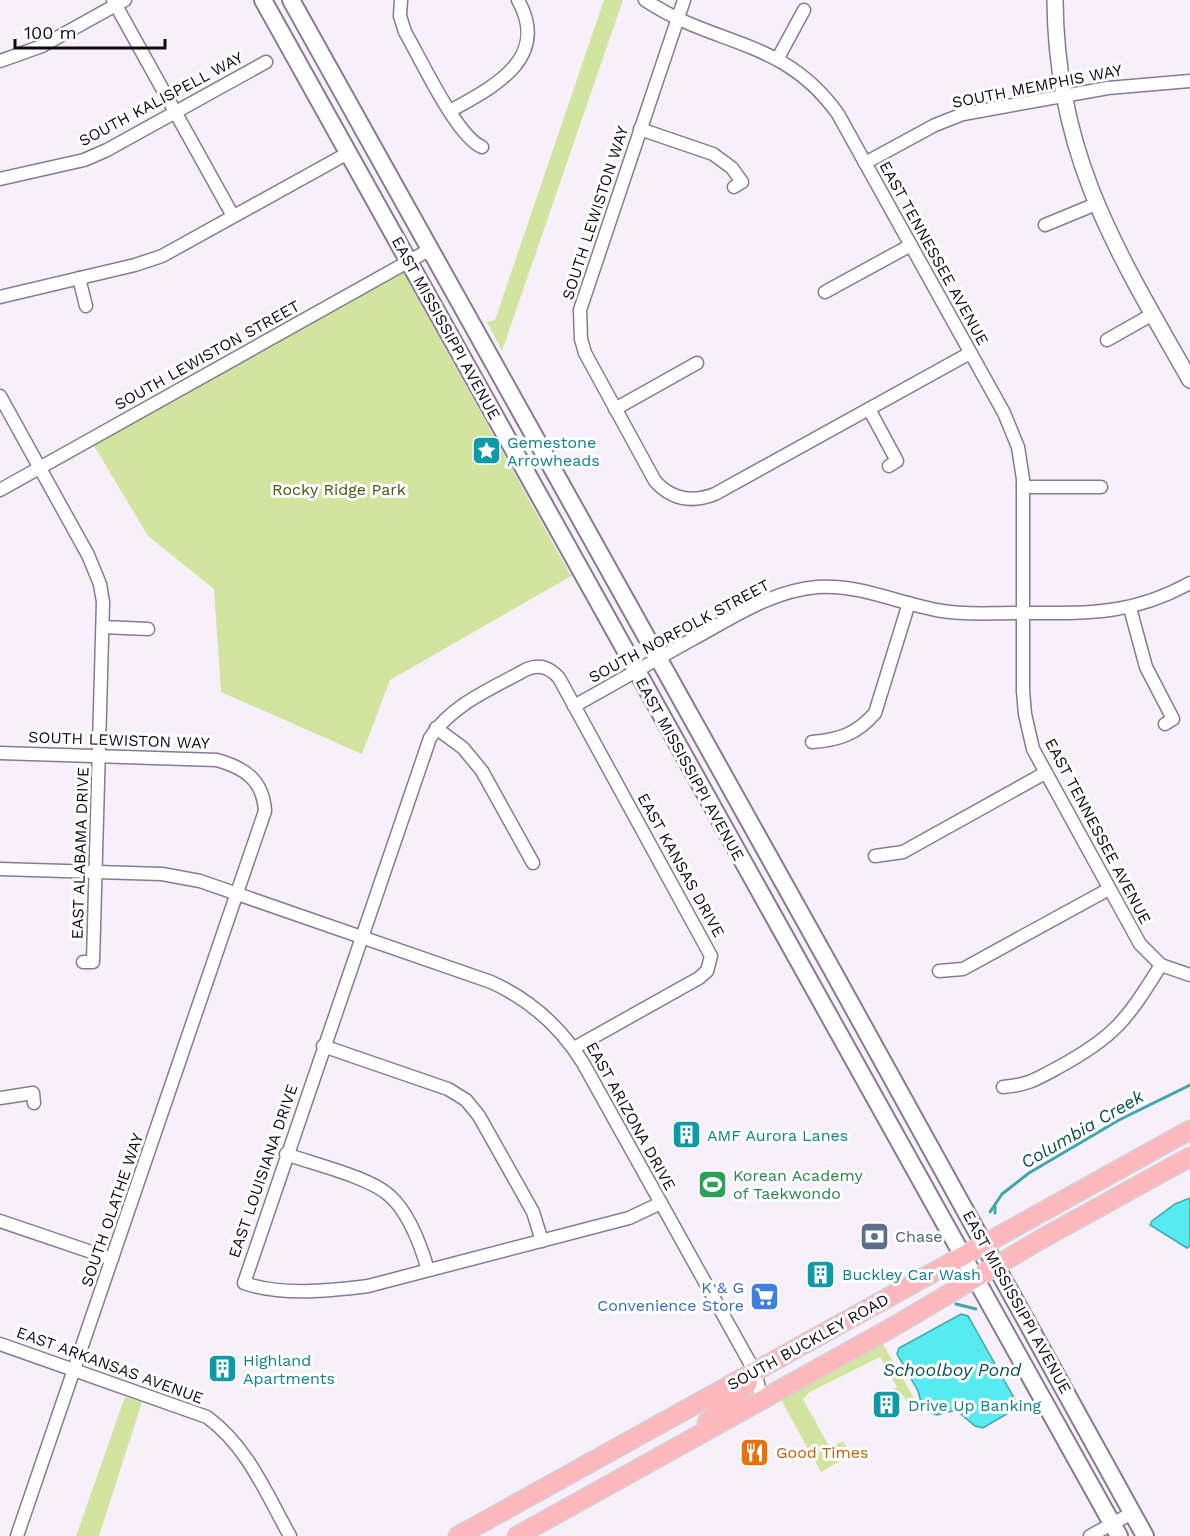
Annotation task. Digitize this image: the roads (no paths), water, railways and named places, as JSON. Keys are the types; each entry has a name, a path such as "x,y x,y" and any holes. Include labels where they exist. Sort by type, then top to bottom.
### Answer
{"main road":[{"name":"EAST MISSISSIPPI AVENUE","path":"263,0 1116,1530"},
{"name":"EAST MISSISSIPPI AVENUE","path":"291,0 657,659 985,1242 1145,1536"},
{"name":"SOUTH BUCKLEY ROAD","path":"458,1536 1190,1130"},
{"name":"SOUTH BUCKLEY ROAD","path":"517,1536 1190,1157"},
{"path":"687,1441 746,1385 755,1372"}],"street":[{"path":"401,0 402,25 467,137 482,147"},
{"path":"450,111 496,85 514,70 526,39 525,16 518,0"},
{"name":"EAST TENNESSEE AVENUE","path":"645,0 678,18 778,58 805,77 828,101 865,163 1013,432 1021,463 1023,487 1025,714 1033,749 1140,944 1161,965"},
{"name":"SOUTH LEWISTON WAY","path":"684,0 580,310 585,353 656,481 669,494 681,499 704,499 715,494 869,409"},
{"path":"1055,0 1057,47 1064,96 1077,153 1095,204 1190,380"},
{"path":"0,61 42,46 118,2 175,112 233,216"},
{"path":"778,58 804,10"},
{"name":"SOUTH KALISPELL WAY","path":"0,179 92,157 266,62"},
{"name":"SOUTH MEMPHIS WAY","path":"865,163 949,119 1138,84 1190,81"},
{"path":"640,129 722,159 742,182 734,187"},
{"path":"0,297 149,261 348,153"},
{"path":"1045,225 1095,204"},
{"path":"825,292 910,245"},
{"name":"SOUTH LEWISTON STREET","path":"0,490 429,250"},
{"path":"79,278 86,306"},
{"path":"1107,340 1153,314"},
{"path":"889,466 897,461 869,409 970,353"},
{"path":"615,409 697,363"},
{"name":"EAST ALABAMA DRIVE","path":"0,396 96,572 103,602 93,962 83,962"},
{"path":"1023,487 1101,487"},
{"name":"SOUTH NORFOLK STREET","path":"574,706 752,607 791,591 816,587 849,588 958,613 1089,613 1130,608 1169,594 1190,583"},
{"path":"812,742 837,740 867,722 875,713 909,603"},
{"path":"1130,608 1146,667 1173,719 1165,724"},
{"path":"103,627 148,629"},
{"path":"361,936 425,749 436,728 462,706 534,667 552,671 574,706"},
{"name":"EAST KANSAS DRIVE","path":"574,706 711,956 707,971 699,978 574,1048"},
{"path":"436,728 463,748 482,771 533,863"},
{"name":"SOUTH LEWISTON WAY","path":"0,753 218,760 234,765 250,774 261,790 265,811 238,894"},
{"path":"875,856 903,852 1045,773"},
{"name":"EAST ARIZONA DRIVE","path":"0,869 181,877 361,936 509,990 541,1012 574,1048 769,1395"},
{"path":"939,971 963,969 1109,889"},
{"name":"SOUTH OLATHE WAY","path":"17,1536 238,894"},
{"name":"EAST LOUISIANA DRIVE","path":"361,936 244,1283 270,1290 339,1289 368,1286 630,1218 661,1203"},
{"path":"1003,1087 1026,1085 1101,1043 1131,1012 1161,965 1190,975"},
{"path":"323,1046 448,1089 466,1100 479,1116 533,1212 542,1241"},
{"path":"0,1098 33,1093 34,1103"},
{"path":"286,1154 369,1183 390,1195 419,1242 428,1270"},
{"path":"0,1221 112,1259"},
{"name":"EAST ARKANSAS AVENUE","path":"0,1344 196,1412 221,1428 242,1450 290,1536"},
{"path":"1090,1536 1116,1530 1132,1513"}],"water":[{"path":"1190,1198 1190,1246 1187,1248 1150,1225 1175,1204"},
{"name":"Schoolboy Pond","path":"961,1314 968,1316 1018,1405 1017,1408 983,1428 975,1426 956,1410 937,1415 923,1410 918,1391 897,1354 899,1348"}],"waterway":[{"name":"Columbia Creek","path":"990,1212 1002,1194 1029,1173 1119,1120 1190,1085"},
{"name":"Columbia Creek","path":"995,1206 995,1213"},
{"name":"Columbia Creek","path":"956,1304 976,1309"}],"place":[{"name":"Gemestone Arrowheads","path":"486,451"},
{"name":"AMF Aurora Lanes","path":"686,1135"},
{"name":"Korean Academy of Taekwondo","path":"712,1184"},
{"name":"Chase","path":"874,1236"},
{"name":"Buckley Car Wash","path":"821,1274"},
{"name":"K & G Convenience Store","path":"765,1296"},
{"name":"Highland Apartments","path":"222,1369"},
{"name":"Drive Up Banking","path":"887,1405"},
{"name":"Good Times","path":"755,1452"}],"park label":[{"name":"Rocky Ridge Park","path":"339,489"}]}
